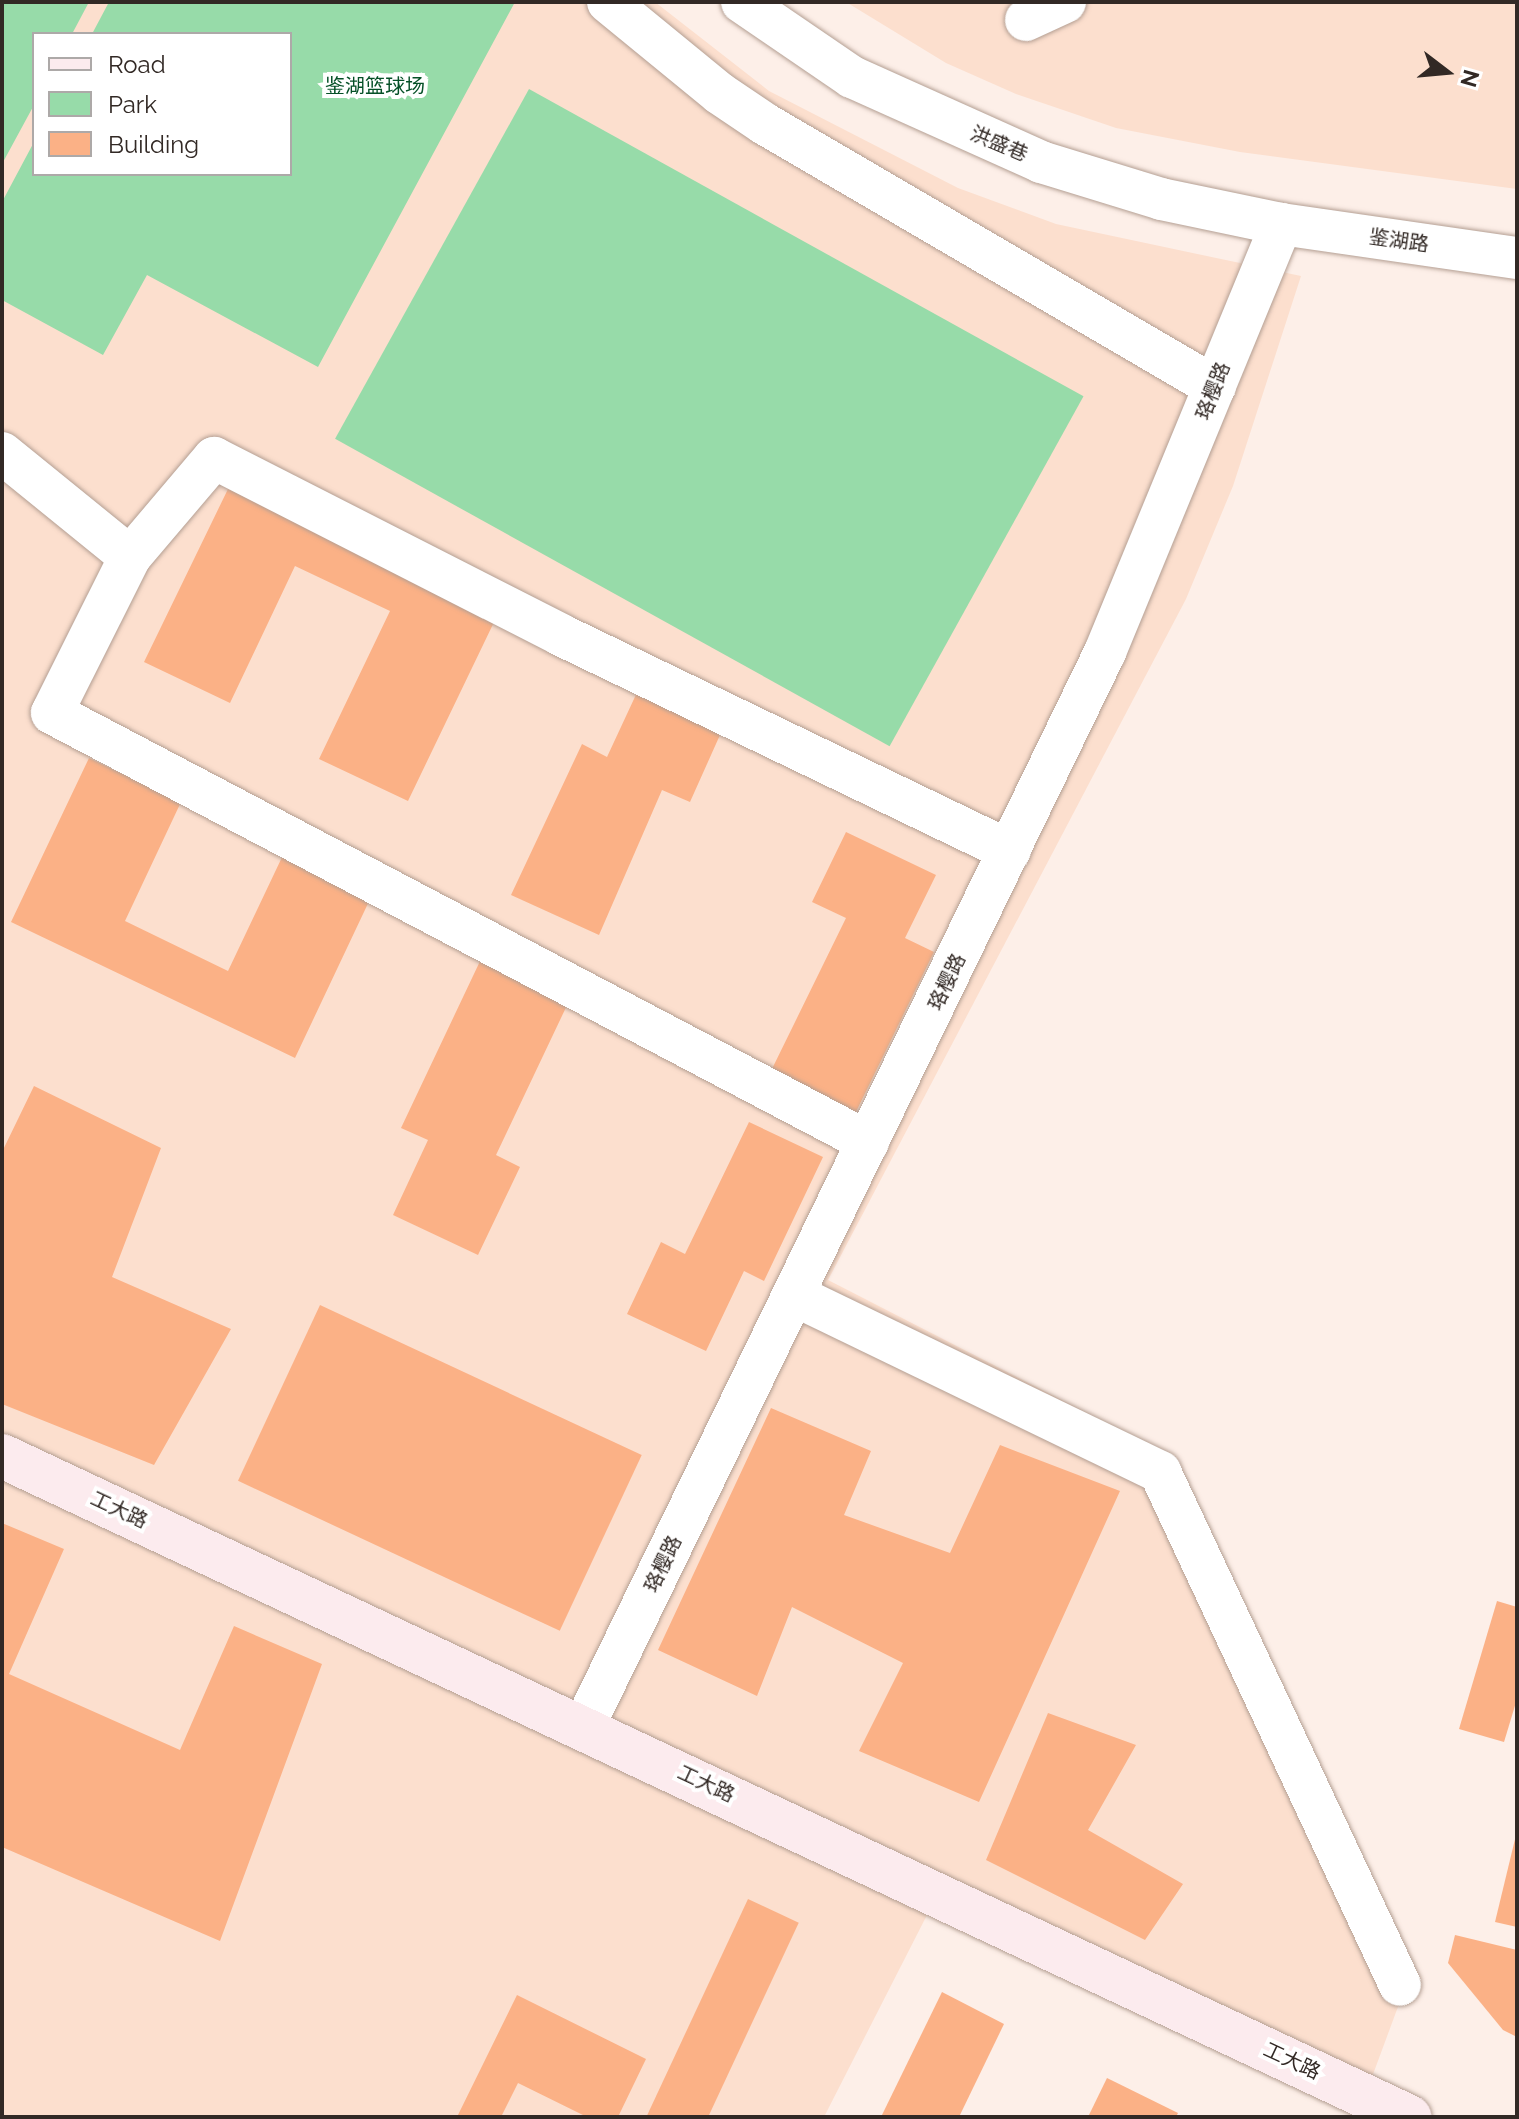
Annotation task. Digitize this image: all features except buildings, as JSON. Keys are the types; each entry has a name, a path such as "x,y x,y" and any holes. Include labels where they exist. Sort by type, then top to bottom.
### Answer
{"street":[{"path":"608,2 719,93 765,124 1215,387"},
{"name":"洪盛巷","path":"742,2 866,85 1041,162 1161,199 1281,224"},
{"path":"1026,20 1065,2"},
{"name":"珞樱路","path":"584,1726 1105,652 1281,224"},
{"name":"鉴湖路","path":"1281,224 1517,258"},
{"path":"2,453 130,557"},
{"path":"868,1142 52,713 130,557 214,458 561,635 1010,851"},
{"path":"794,1295 1160,1472 1400,1985"},
{"name":"工大路","path":"2,1456 584,1726 1409,2117"}],"shaded area":[{"path":"2,2 655,2 769,91 958,188 1056,224 1301,276 1233,486 1186,599 828,1280 1159,1450 1409,1977 1365,2096 927,1915 824,2117 2,2117"},
{"path":"846,2 1517,2 1517,189 1240,152 1116,128 1016,94 946,63"}],"green space":[{"path":"2,2 89,2 73,32 32,32 32,109 2,164"},
{"name":"鉴湖篮球场","path":"109,2 515,2 318,367 147,275 103,355 2,300 2,202 32,146 32,176 292,176 292,32 93,32"},
{"path":"529,89 1084,396 890,746 335,439"}]}
